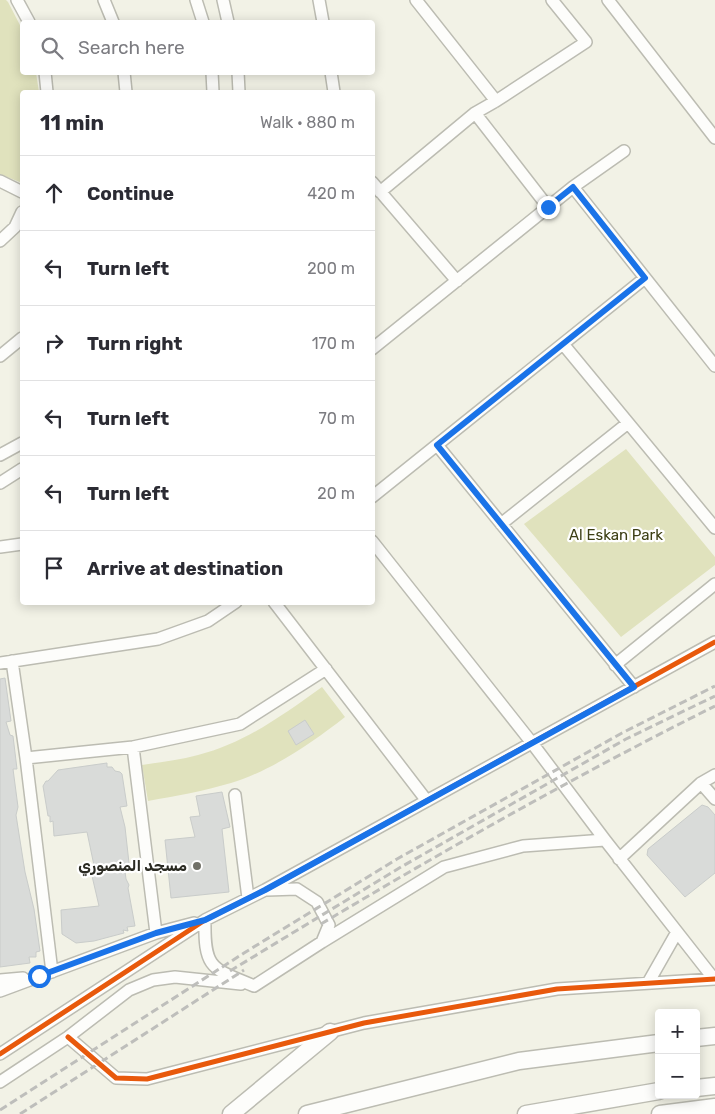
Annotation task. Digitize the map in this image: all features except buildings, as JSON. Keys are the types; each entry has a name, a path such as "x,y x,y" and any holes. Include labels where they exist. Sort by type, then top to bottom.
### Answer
{"highway":[{"path":"230,1114 330,1032"},
{"path":"700,1038 715,1036"},
{"path":"307,1114 519,1061 655,1044"},
{"path":"700,1088 715,1086"},
{"path":"526,1114 655,1092"},
{"path":"660,1114 715,1107"}],"street":[{"path":"17,0 28,20"},
{"path":"104,0 112,20"},
{"path":"196,0 202,20"},
{"path":"223,0 228,20"},
{"path":"319,0 323,20"},
{"path":"416,0 496,101"},
{"path":"380,192 475,113 586,42 552,0"},
{"path":"608,0 715,138"},
{"path":"45,75 47,90"},
{"path":"124,75 126,90"},
{"path":"212,75 213,90"},
{"path":"238,75 239,90"},
{"path":"331,75 334,90"},
{"path":"475,113 548,207"},
{"path":"375,347 573,187 624,151"},
{"path":"0,181 20,191"},
{"path":"375,186 456,281"},
{"path":"573,187 715,366"},
{"path":"0,241 15,227 20,216"},
{"path":"375,495 645,278"},
{"path":"0,356 20,340"},
{"path":"563,344 715,528"},
{"path":"501,524 628,423"},
{"path":"0,455 20,444"},
{"path":"437,445 634,687"},
{"path":"0,482 20,470"},
{"path":"0,547 20,544"},
{"path":"375,546 532,743 605,840 715,979"},
{"path":"615,665 715,584"},
{"path":"52,972 26,758 6,662 158,639 208,621 232,605"},
{"path":"276,605 427,801"},
{"path":"0,1054 205,920 265,890 715,642"},
{"path":"26,758 133,747 240,724 326,669"},
{"path":"133,747 156,933"},
{"path":"619,858 700,783 715,775"},
{"path":"700,783 715,799"},
{"path":"235,794 248,898"},
{"path":"0,1082 68,1037 129,990 153,980 175,977 254,986 444,867 523,846 605,840"},
{"path":"265,890 298,889 317,902 329,925 322,942"},
{"path":"0,990 156,933 205,920"},
{"path":"205,920 204,938 207,956 217,970 254,986"},
{"path":"648,984 677,932"},
{"path":"0,980 39,976"},
{"path":"68,1037 116,1078 147,1079 364,1023 557,989 715,979"}],"green space":[{"path":"0,0 6,0 20,25 20,75 36,75 39,90 20,90 20,182 0,174"},
{"name":"Al Eskan Park","path":"626,449 715,557 715,565 621,637 524,524"},
{"path":"322,687 345,717 319,737 276,764 246,778 211,788 148,801 142,765 191,757 232,743 278,718"}],"railway":[{"path":"0,1110 244,953 397,859 622,733 715,686"},
{"path":"230,971 401,867 626,739 715,696"},
{"path":"321,924 516,811 715,706"},
{"path":"20,1114 244,970"}],"cycle path":[{"path":"0,1054 205,920 265,890 715,642"},
{"path":"68,1037 116,1078 147,1079 364,1023 557,989 715,979"}],"place":[{"name":"مسجد المنصوري","path":"197,866"}],"route":[{"path":"39,976 156,933 205,920 265,890 634,687 437,445 645,278 573,187 548,207"}]}
